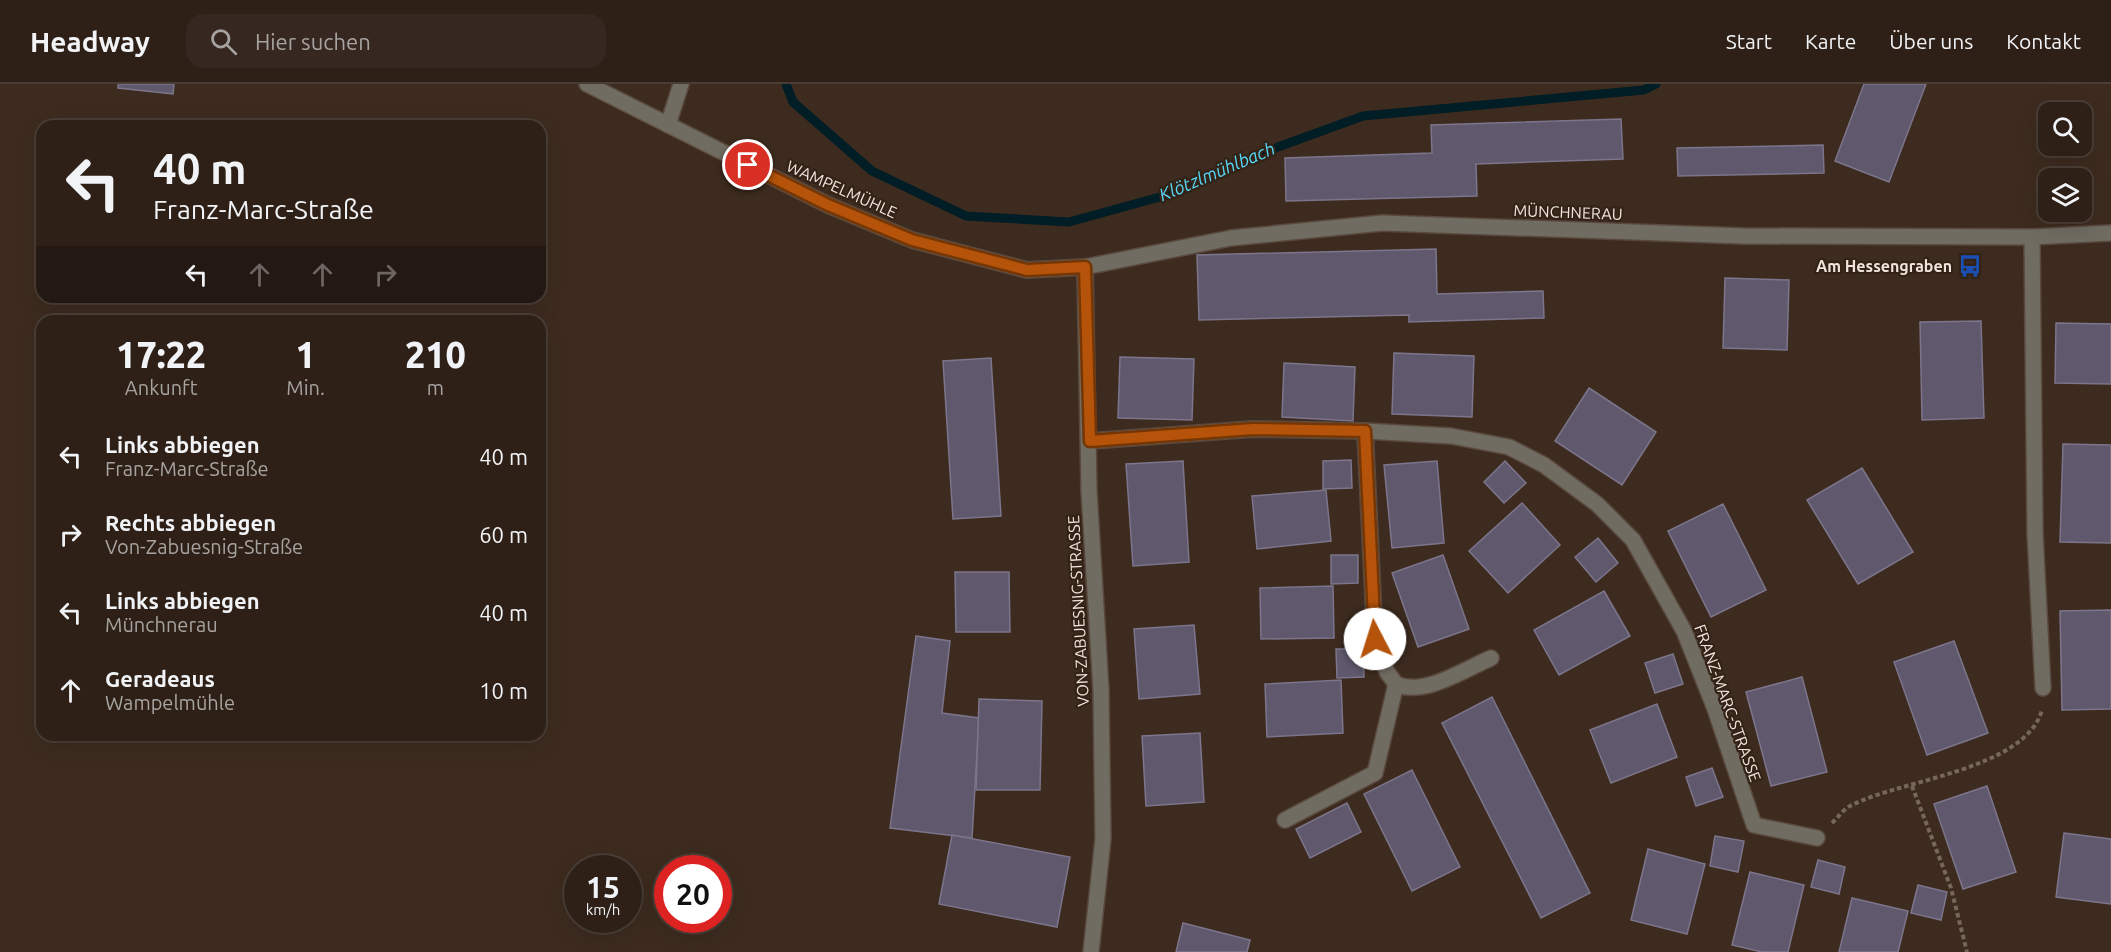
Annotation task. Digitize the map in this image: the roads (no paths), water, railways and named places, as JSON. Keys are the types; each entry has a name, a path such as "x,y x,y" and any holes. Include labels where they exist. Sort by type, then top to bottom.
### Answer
{"street":[{"name":"WAMPELMÜHLE","path":"587,84 828,205 912,240 1027,270"},
{"path":"668,125 681,84"},
{"name":"MÜNCHNERAU","path":"1027,270 1085,267 1231,238 1382,223 1743,236 2032,237 2111,232"},
{"path":"2032,237 2035,533 2043,688"},
{"name":"VON-ZABUESNIG-STRASSE","path":"1085,267 1090,441 1089,491 1101,690 1102,828 1091,952"},
{"name":"FRANZ-MARC-STRASSE","path":"1090,441 1253,429 1365,431 1451,436 1509,447 1544,465 1597,504 1633,540 1684,631 1715,709 1754,825 1817,838"},
{"path":"1365,431 1375,639 1387,672 1396,684 1416,688 1491,658"},
{"path":"1286,820 1375,773 1396,684"}],"waterway":[{"name":"Klötzlmühlbach","path":"786,84 793,102 872,171 966,216 1069,222 1178,192 1278,147 1363,116 1644,90 1656,84"}],"place":[{"name":"Am Hessengraben","path":"1970,266"}]}
